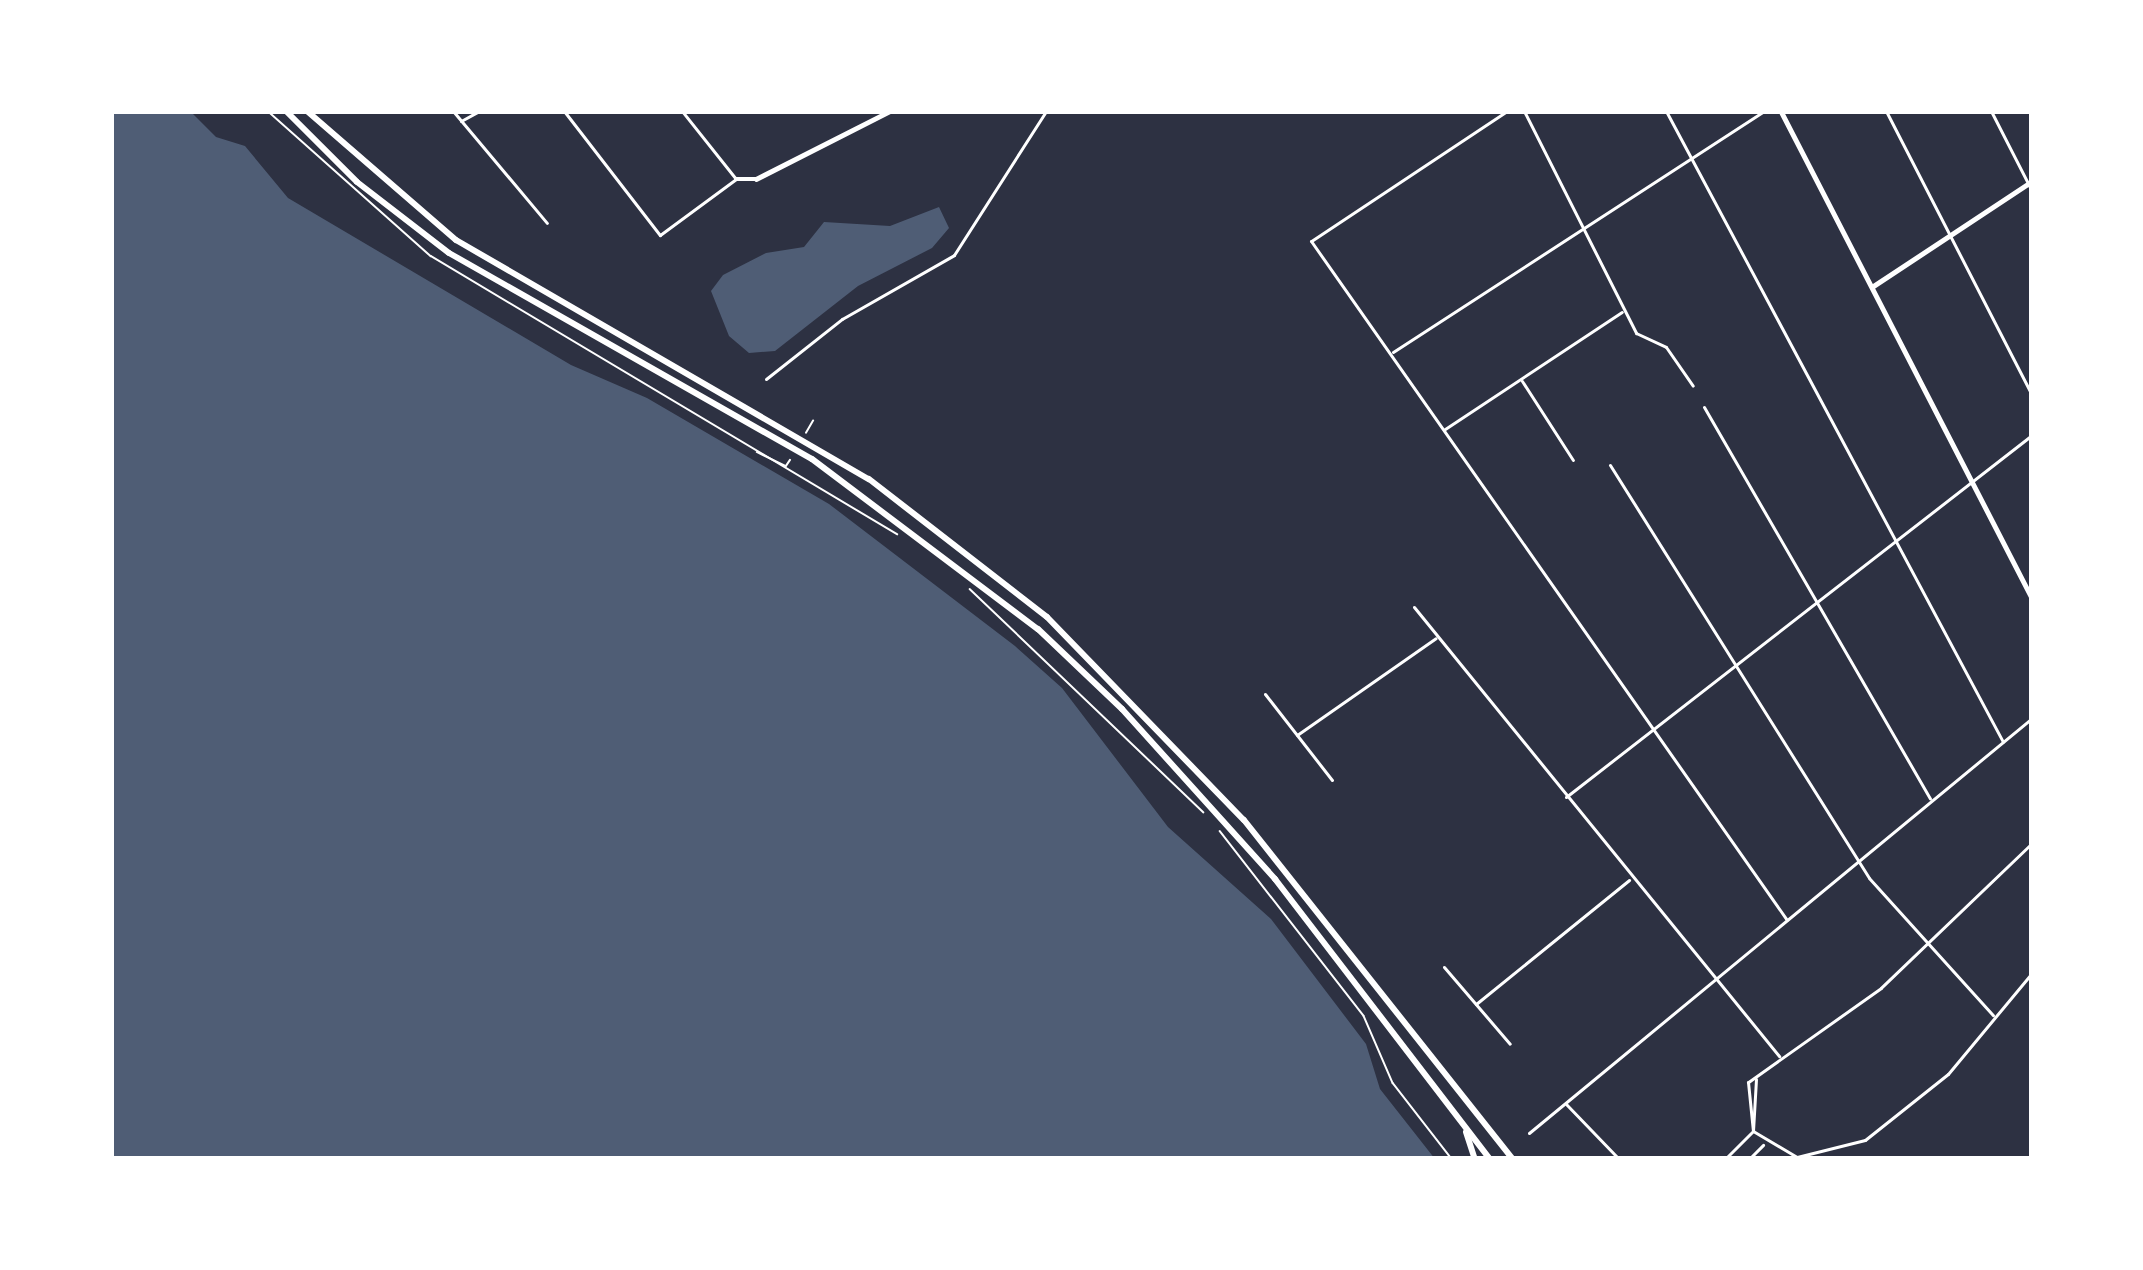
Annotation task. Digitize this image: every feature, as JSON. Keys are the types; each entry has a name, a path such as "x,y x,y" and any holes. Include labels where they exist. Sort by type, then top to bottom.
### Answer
{"highway":[{"path":"286,111 357,182 449,253 812,459 1024,617 1122,709 1275,878 1490,1159"},
{"path":"308,111 456,240 868,478 1047,617 1244,820 1513,1159"},
{"path":"1465,1128 1475,1159"}],"street":[{"path":"453,111 547,223"},
{"path":"461,122 479,111"},
{"path":"564,111 660,235 736,179 756,179 890,111"},
{"path":"766,379 842,319 954,255 1046,111"},
{"path":"1507,111 1311,241 1787,920"},
{"path":"1525,111 1587,226 1636,333 1666,347 1693,386"},
{"path":"1666,111 2003,742"},
{"path":"1390,355 1764,111"},
{"path":"1780,111 2032,598"},
{"path":"1886,111 2032,395"},
{"path":"1872,287 2031,185 1991,111"},
{"path":"684,112 736,179"},
{"path":"1442,430 1624,311"},
{"path":"1521,380 1573,460"},
{"path":"1704,406 1931,801"},
{"path":"1566,797 2032,435"},
{"path":"1610,465 1858,860 1994,1016"},
{"path":"1414,607 1712,981 1780,1057"},
{"path":"1297,735 1437,637"},
{"path":"1264,694 1332,780"},
{"path":"1528,1133 2032,718"},
{"path":"2032,843 1881,988 1756,1077 1746,1090 1753,1131 1764,1144 1797,1157 1865,1140 1948,1074 2032,973"},
{"path":"1476,1004 1630,879"},
{"path":"1444,967 1510,1045"},
{"path":"1725,1159 1753,1131 1756,1077"},
{"path":"1566,1103 1619,1159"},
{"path":"1749,1159 1764,1144"}],"path":[{"path":"268,111 431,256 912,545"},
{"path":"755,452 786,466"},
{"path":"963,582 1211,820 1364,1016 1393,1084 1452,1159"}],"water":[{"path":"111,111 190,111 216,137 245,146 288,198 571,365 647,398 829,504 1015,646 1062,688 1168,827 1271,919 1366,1044 1380,1089 1435,1159 111,1159"},
{"path":"939,207 949,228 932,248 858,286 775,351 749,353 729,336 711,291 723,275 766,253 804,247 824,222 890,226"}]}
